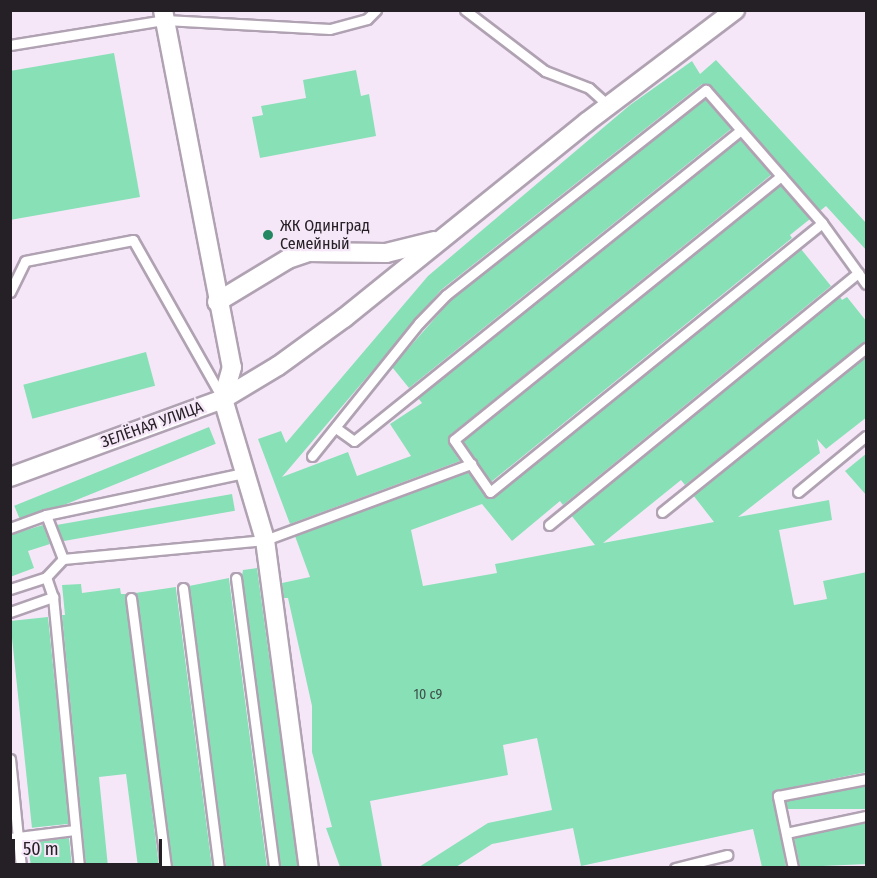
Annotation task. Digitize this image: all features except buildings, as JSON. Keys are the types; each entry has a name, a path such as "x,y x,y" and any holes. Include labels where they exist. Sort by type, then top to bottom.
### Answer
{"street":[{"path":"223,399 313,341 608,105 735,10"},
{"path":"164,15 217,302 232,368 223,399"},
{"path":"217,302 288,259 308,252 386,254 447,236"},
{"name":"ЗЕЛЁНАЯ УЛИЦА","path":"10,477 223,399 265,540 309,867"}],"lane":[{"path":"10,45 164,15 330,29 367,19 376,10"},
{"path":"465,10 545,71 589,88 608,105"},
{"path":"312,456 419,323 446,296 706,90 822,224 867,284"},
{"path":"336,428 354,441 741,130"},
{"path":"781,176 454,440 490,492 822,224"},
{"path":"10,292 25,261 133,240 223,399"},
{"path":"549,525 858,273"},
{"path":"662,512 867,348"},
{"path":"798,492 867,436"},
{"path":"10,589 46,577 63,560 265,540 471,464"},
{"path":"10,528 46,515 244,473"},
{"path":"46,515 63,560"},
{"path":"46,577 53,597 79,867"},
{"path":"236,578 274,867"},
{"path":"183,588 219,867"},
{"path":"10,612 53,597"},
{"path":"131,598 165,867"},
{"path":"10,759 14,838 21,867"},
{"path":"793,867 778,796 867,779"},
{"path":"786,833 867,816"},
{"path":"14,838 75,830"},
{"path":"675,867 727,855"}],"place":[{"name":"ЖК Одинград Семейный","path":"268,235"}]}
